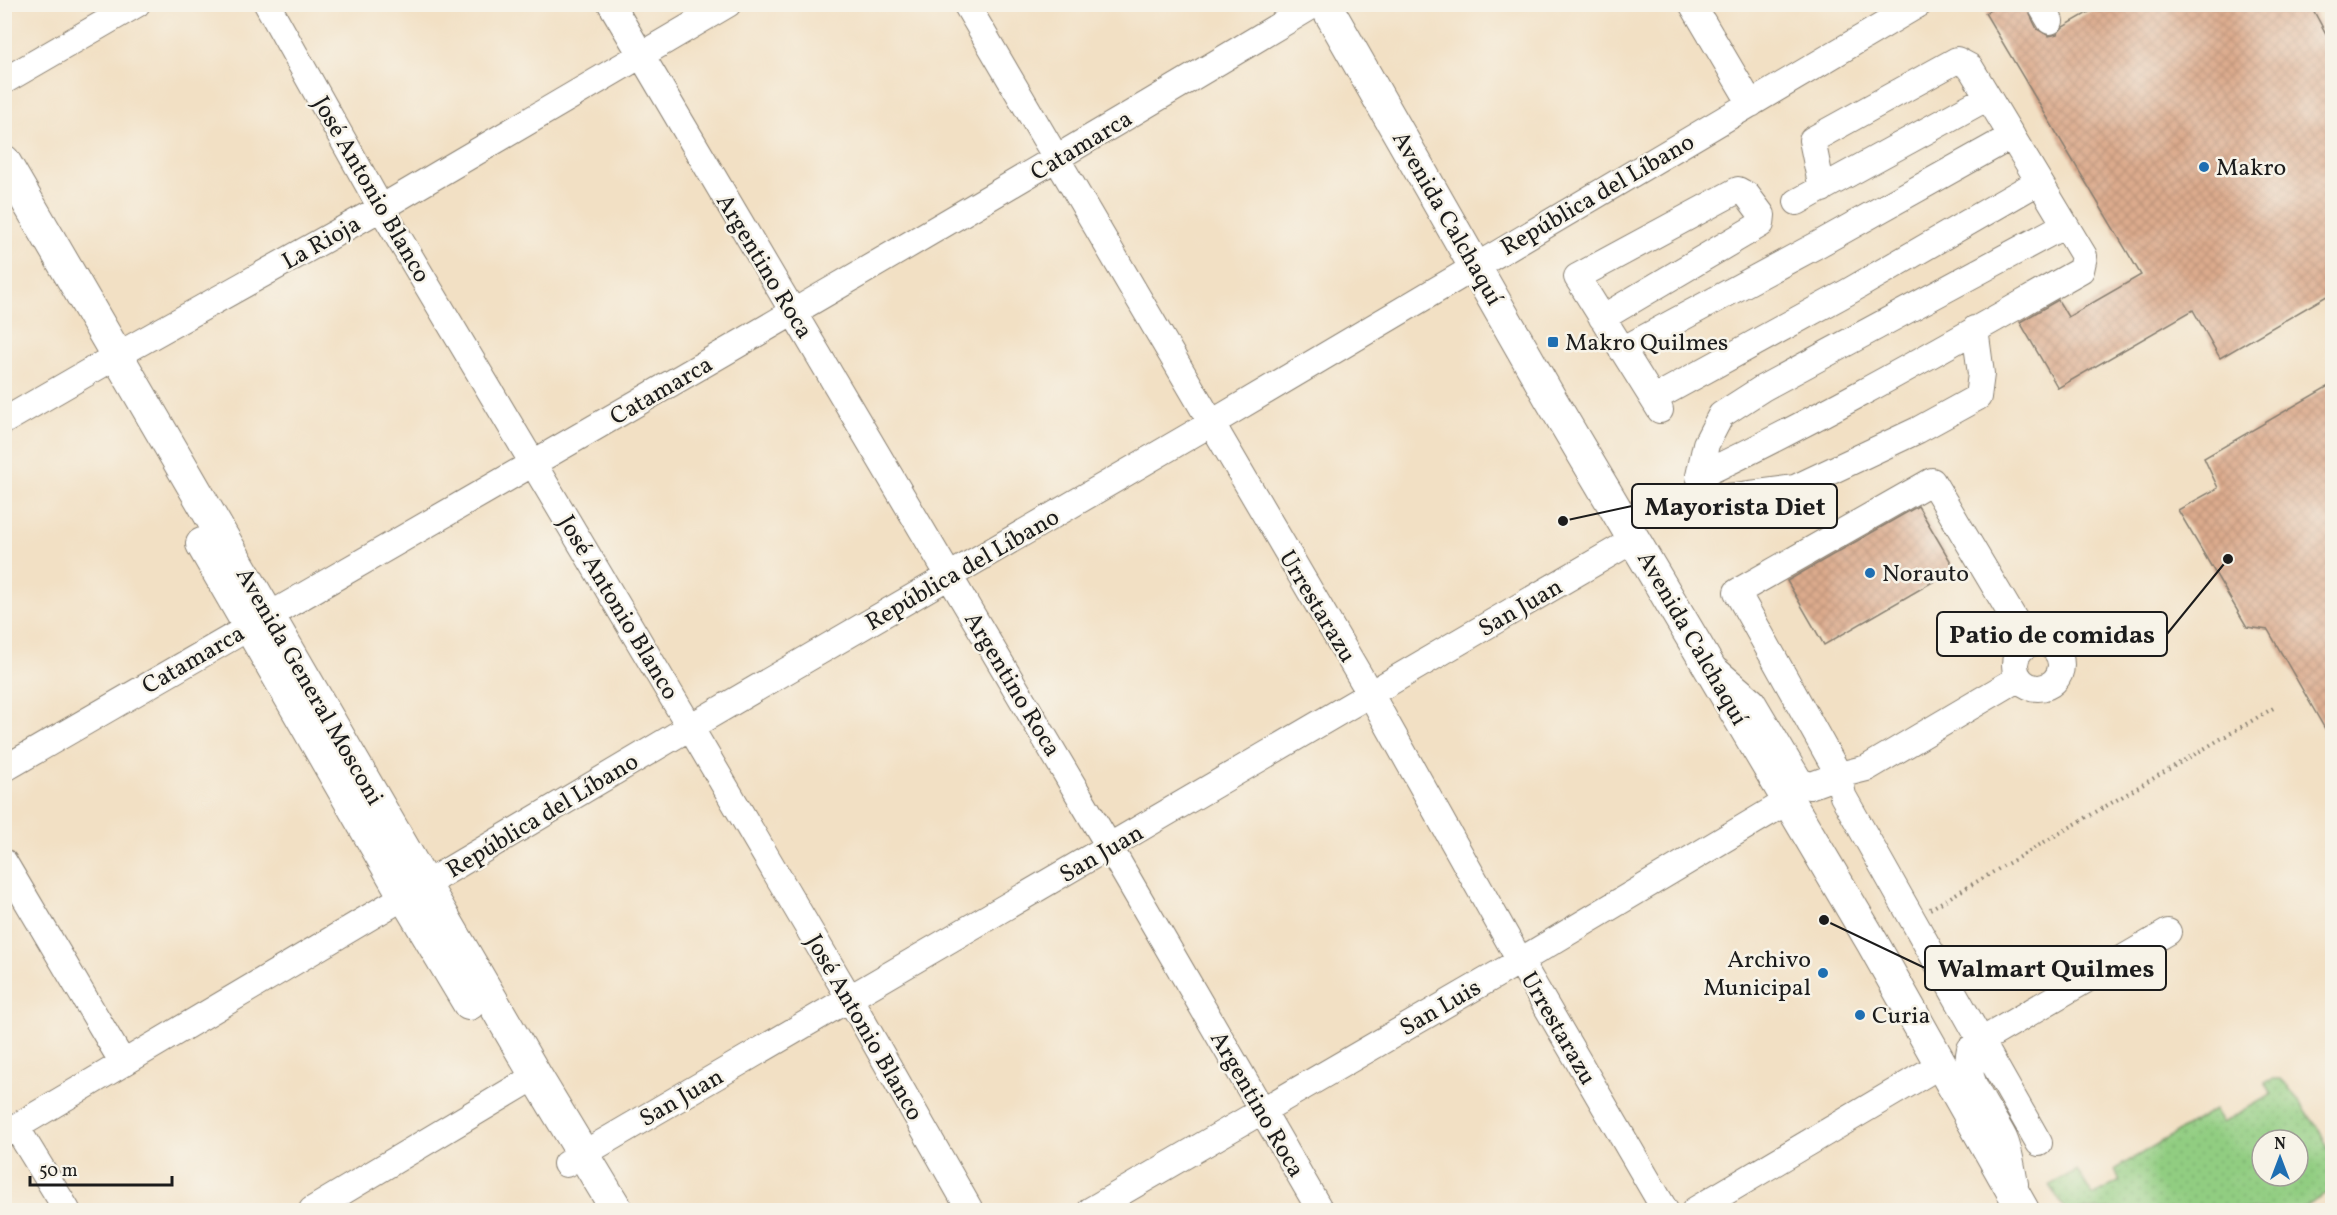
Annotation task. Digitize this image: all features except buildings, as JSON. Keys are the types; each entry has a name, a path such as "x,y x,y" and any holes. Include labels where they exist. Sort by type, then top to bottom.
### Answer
{"main road":[{"name":"Avenida Calchaquí","path":"1325,4 1550,398 1872,942 2022,1209"},
{"name":"Avenida General Mosconi","path":"4,161 109,360 415,891 574,1159 617,1210"},
{"name":"Avenida General Mosconi","path":"4,196 109,360"},
{"name":"Avenida General Mosconi","path":"574,1159 593,1210"}],"street":[{"path":"4,81 137,4"},
{"name":"José Antonio Blanco","path":"267,4 381,208 850,999 970,1210"},
{"name":"Argentino Roca","path":"611,4 640,57 1110,848 1320,1210"},
{"name":"La Rioja","path":"4,421 381,208 728,4"},
{"name":"Urrestarazu","path":"966,4 1210,424 1371,695 1520,961 1665,1210"},
{"name":"Catamarca","path":"4,769 793,314 1056,160 1315,4"},
{"path":"1692,4 1751,104"},
{"name":"República del Líbano","path":"10,1131 690,727 950,577 1919,4"},
{"path":"1821,189 1812,140 1958,60 1970,67 2084,256 2084,264 2081,270 1975,329 1753,451 1700,476 1706,444 1721,415 1774,383 2065,225"},
{"path":"1797,202 1988,97"},
{"path":"1622,350 1830,239 2012,136"},
{"path":"1602,318 1761,224 1762,215 1747,195 1738,190 1577,277 1602,318 1622,350 1657,404 2038,182"},
{"path":"1697,501 1795,488 1918,430 1978,397 1981,374 1975,329"},
{"path":"2029,644 1932,482 1737,592 1839,775 1843,796 2039,1143"},
{"name":"San Juan","path":"574,1159 1110,848 1635,539"},
{"path":"2036,642 2050,646 2060,657 2061,669 2055,681 2044,688 2030,687 2019,678 2015,663 2022,649 2029,644 2036,642"},
{"path":"1708,663 1752,701 1799,780 1809,786 1867,768 2019,678"},
{"name":"San Luis","path":"1090,1210 1520,961 1788,801"},
{"path":"4,862 123,1063"},
{"path":"2022,1209 2005,1141 1969,1076 1967,1060 1970,1049 2168,932"},
{"path":"1695,1210 1940,1065"},
{"path":"312,1210 528,1081"},
{"path":"10,1131 67,1210"}],"path":[{"path":"1912,919 2277,706"}],"green space":[{"path":"2281,1079 2320,1131 2332,1157 2332,1191 2300,1210 2065,1210 2050,1185 2077,1170 2093,1196 2120,1181 2115,1169 2214,1110 2222,1123 2272,1094 2265,1082"}],"place":[{"name":"Makro","path":"2204,167"},
{"name":"Makro Quilmes","path":"1553,342"},
{"name":"Mayorista Diet","path":"1563,521"},
{"name":"Patio de comidas","path":"2228,559"},
{"name":"Norauto","path":"1870,573"},
{"name":"Walmart Quilmes","path":"1824,920"},
{"name":"Archivo Municipal","path":"1823,973"},
{"name":"Curia","path":"1860,1015"}]}
